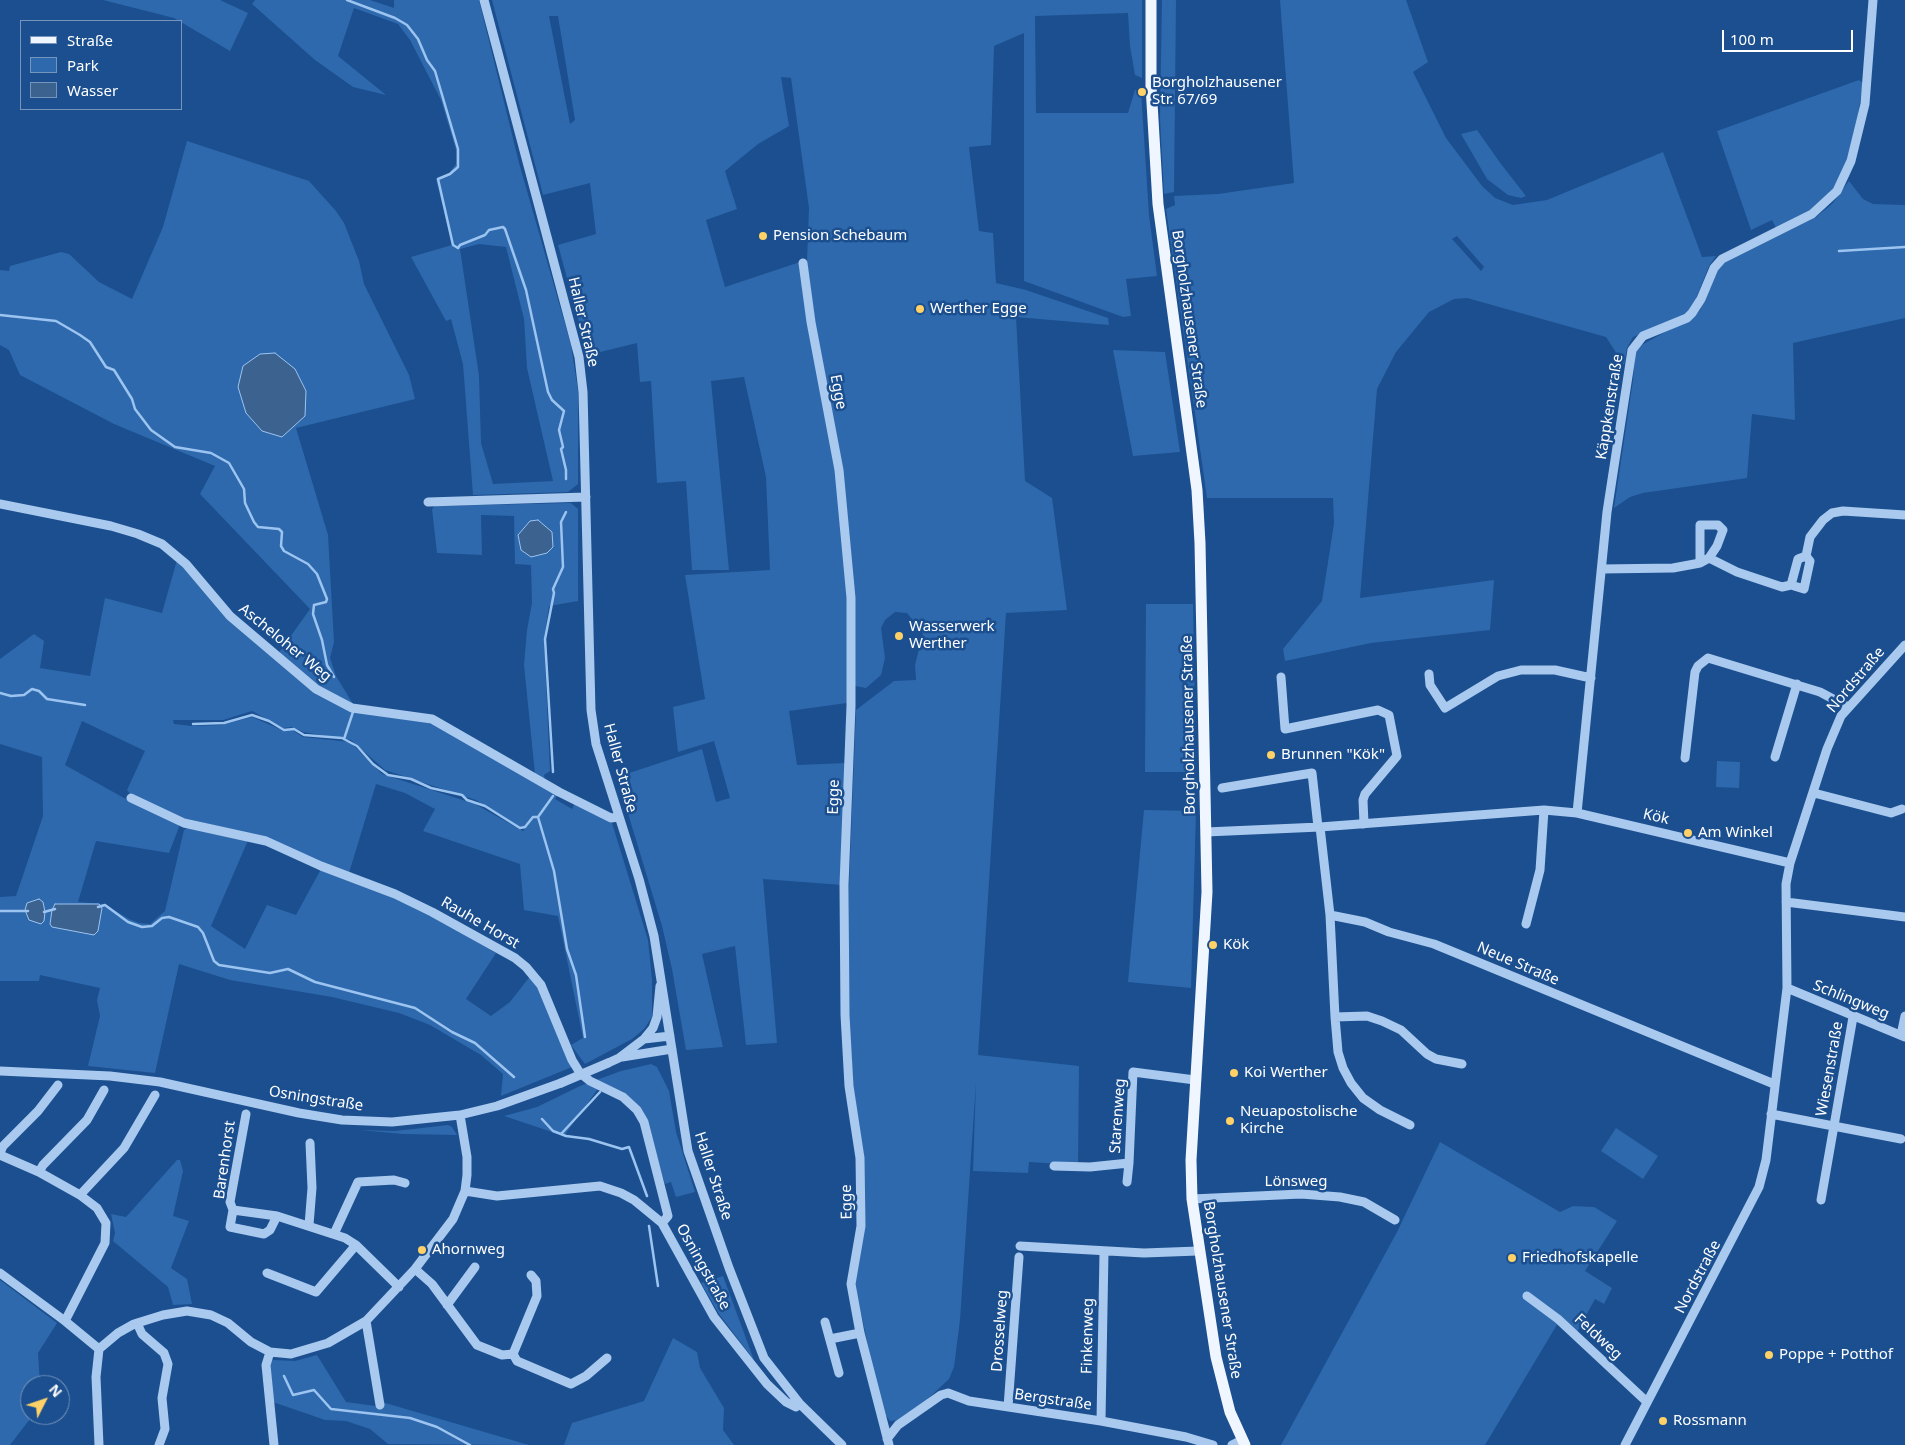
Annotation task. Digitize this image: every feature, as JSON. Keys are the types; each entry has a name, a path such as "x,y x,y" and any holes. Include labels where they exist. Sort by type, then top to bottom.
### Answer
{"main road":[{"name":"Borgholzhausener Straße","path":"1151,0 1151,94 1158,204 1198,499 1206,892 1191,1160 1192,1199 1198,1251 1222,1386 1240,1444"}],"street":[{"name":"Haller Straße","path":"484,0 579,357 583,392 592,710 596,744 639,879 661,975 688,1151 728,1268 764,1358 800,1404 842,1445"},
{"name":"Käppkenstraße","path":"1577,813 1607,512 1632,350 1643,336 1687,318 1692,313 1701,299 1714,268 1722,259 1812,214 1837,191 1852,161 1865,104 1873,0"},
{"name":"Egge","path":"803,263 811,322 839,470 851,598 851,706 844,885 845,998 849,1086 860,1158 861,1226 851,1284 860,1333 888,1442"},
{"path":"428,502 586,497"},
{"name":"Ascheloher Weg","path":"0,504 111,526 162,544 186,564 230,616 316,690 352,708 432,719 559,792 611,818 618,817"},
{"path":"1806,556 1810,537 1822,520 1832,513 1843,511 1905,515"},
{"path":"1602,569 1673,568 1700,563 1709,558 1717,546 1723,530 1718,525 1700,525 1700,563"},
{"path":"1790,585 1798,559 1806,556"},
{"path":"1709,558 1737,572 1782,587 1790,585 1804,589 1810,561 1806,556"},
{"name":"Nordstraße","path":"1625,1445 1759,1187 1766,1160 1786,988 1786,902 1790,863 1834,731 1841,716 1905,645"},
{"path":"1685,758 1695,672 1702,661 1713,658 1797,684 1820,692 1848,707"},
{"path":"1429,674 1430,685 1445,708 1498,676 1521,670 1555,670 1591,678"},
{"path":"1281,677 1285,729 1378,710 1389,715 1397,756 1363,800 1364,824"},
{"path":"1775,757 1797,684"},
{"path":"1222,788 1312,774 1330,915 1338,1052 1351,1084 1363,1098 1380,1110 1410,1124"},
{"path":"1814,793 1891,813 1902,809"},
{"name":"Rauhe Horst","path":"131,798 184,823 266,841 321,866 395,894 516,958 541,985 572,1060 580,1073 623,1097 637,1110 644,1122 668,1216 662,1223"},
{"path":"1526,924 1540,870 1544,810"},
{"name":"Kök","path":"1206,832 1319,827 1544,810 1577,813 1790,863"},
{"path":"1786,902 1905,917"},
{"name":"Neue Straße","path":"1330,915 1366,922 1390,932 1434,944 1774,1084"},
{"name":"Osningstraße","path":"619,1058 644,1039 653,1028 657,1017 661,975"},
{"name":"Schlingweg","path":"1786,988 1903,1036"},
{"path":"1335,1017 1368,1016 1382,1021 1402,1030 1427,1054 1436,1059 1462,1064"},
{"path":"1903,1036 1905,1016"},
{"name":"Wiesenstraße","path":"1820,1200 1853,1017"},
{"path":"644,1039 670,1036"},
{"name":"Osningstraße","path":"0,1071 110,1076 160,1082 299,1113 342,1120 392,1122 460,1114 497,1106 561,1083 619,1058 672,1049"},
{"name":"Starenweg","path":"1128,1182 1133,1072 1196,1080"},
{"path":"58,1085 38,1111 3,1146 0,1154 39,1172 80,1195 97,1208 106,1223 107,1236 65,1321"},
{"path":"39,1172 43,1165 87,1120 104,1090"},
{"path":"80,1195 124,1148 155,1096"},
{"name":"Barenhorst","path":"246,1114 230,1202 233,1210 230,1227 264,1234 270,1230 277,1216"},
{"path":"99,1445 96,1377 99,1349 118,1333 137,1323 163,1315 187,1311 211,1315 228,1323 250,1342 270,1352 291,1354 328,1343 366,1321 415,1269 453,1218 465,1191 467,1157 460,1114"},
{"path":"1771,1114 1833,1126"},
{"name":"Wiesenstraße","path":"1833,1126 1901,1139"},
{"path":"309,1225 312,1188 310,1143"},
{"name":"Starenweg","path":"1054,1166 1090,1167 1129,1163"},
{"path":"334,1234 358,1182 394,1180 405,1183"},
{"name":"Osningstraße","path":"465,1191 497,1196 600,1186 622,1193 662,1223 714,1317 776,1394 793,1406 796,1407 800,1404"},
{"name":"Lönsweg","path":"1192,1199 1301,1194 1340,1197 1364,1202 1395,1220"},
{"name":"Barenhorst","path":"233,1210 277,1216 334,1234 356,1246 399,1287"},
{"path":"267,1273 316,1292 356,1246"},
{"path":"1020,1246 1104,1252 1198,1251"},
{"name":"Finkenweg","path":"1101,1421 1104,1252"},
{"name":"Drosselweg","path":"1008,1407 1019,1257"},
{"path":"447,1305 475,1267"},
{"path":"415,1269 432,1284 477,1344 502,1355 513,1354"},
{"path":"0,1273 65,1321 99,1349"},
{"path":"513,1354 537,1296 536,1281 531,1275"},
{"name":"Feldweg","path":"1527,1296 1558,1319 1647,1402"},
{"path":"366,1321 380,1405"},
{"path":"825,1322 839,1373"},
{"path":"137,1323 142,1334 164,1353 168,1364 162,1398 165,1429 159,1445"},
{"path":"830,1339 860,1333"},
{"path":"270,1352 266,1365 274,1445"},
{"path":"513,1354 517,1361 571,1384 586,1376 607,1358"},
{"name":"Bergstraße","path":"888,1442 898,1425 944,1394 969,1401 1101,1421 1186,1437 1213,1445"},
{"path":"881,1419 898,1425"}],"green space":[{"path":"103,0 220,0 248,13 230,51 182,23 182,20"},
{"path":"255,0 370,0 394,8 394,0 479,0 519,163 571,345 578,391 578,484 568,492 473,495 463,364 451,319 446,321 411,257 452,245 436,179 449,173 456,164 456,150 441,100 410,40 398,24 354,8 338,56 386,95 353,87 315,60 252,4","holes":["479,244 506,247 524,319 527,368 553,481 493,484 481,443 479,376 460,249"]},
{"path":"492,0 1142,0 1142,78 1135,75 1130,46 1128,13 1035,16 1036,113 1128,113 1135,90 1141,91 1149,215 1157,276 1126,279 1131,316 1123,317 1024,281 1024,33 994,46 991,145 969,147 979,231 993,233 996,283 1026,290 1108,318 1109,325 1016,317 1025,481 1052,498 1067,610 1006,613 978,1055 1079,1066 1078,1165 1029,1162 1028,1173 973,1171 976,1082 960,1320 954,1367 949,1379 919,1407 900,1420 890,1421 882,1410 855,1285 864,1157 853,1085 849,1015 849,886 856,710 894,681 916,680 915,665 923,633 907,613 895,612 885,620 881,628 885,658 881,675 866,688 855,686 843,471 815,320 807,262 809,208 791,78 781,77 789,126 758,144 725,171 737,209 706,220 725,287 800,262 836,471 847,598 847,703 789,711 797,765 846,763 842,885 763,879 777,1043 746,1045 735,946 702,954 723,1047 686,1050 672,969 662,926 617,777 702,749 716,802 730,798 714,741 678,752 673,707 705,699 685,575 770,570 766,477 744,377 711,381 729,570 692,570 686,481 657,483 651,381 640,382 637,343 588,355 558,245 596,234 590,183 543,195","holes":["549,16 558,16 575,120 570,124"]},
{"path":"1162,0 1176,0 1174,192 1164,194 1160,118"},
{"path":"1280,0 1406,0 1428,62 1413,72 1446,138 1482,186 1495,198 1513,205 1547,200 1663,152 1702,257 1716,256 1709,266 1691,311 1681,318 1633,337 1627,348 1624,365 1606,337 1467,298 1454,299 1429,312 1396,352 1377,389 1360,598 1494,580 1490,630 1371,643 1285,661 1283,649 1322,601 1334,523 1333,498 1207,498 1166,209 1175,205 1174,196 1218,194 1294,183","holes":["1457,236 1484,267 1481,271 1452,239"]},
{"path":"1859,80 1863,83 1855,133 1842,175 1833,189 1810,210 1776,228 1772,220 1751,230 1717,131"},
{"path":"1477,130 1526,196 1521,198 1508,195 1487,179 1461,134"},
{"path":"187,141 309,181 336,211 344,223 359,261 364,284 409,375 415,399 296,428 328,535 334,642 330,658 336,676 353,704 317,686 278,654 310,609 200,494 215,466 114,424 20,375 9,350 0,345 0,270 9,271 10,266 61,252 69,254 99,282 132,299 163,227"},
{"path":"1849,181 1863,199 1873,204 1905,205 1905,318 1793,343 1795,420 1752,414 1747,478 1643,493 1630,497 1614,508 1633,380 1635,352 1638,347 1694,316 1700,310 1717,269 1724,262 1816,217 1832,204"},
{"path":"1113,350 1165,352 1180,452 1133,456"},
{"path":"571,503 578,509 578,601 549,606 544,639 550,771 544,775 545,780 535,774 524,665 527,630 532,603 531,565 515,564 514,516 481,515 482,555 437,553 432,509 435,506"},
{"path":"177,560 225,616 350,710 422,720 441,727 558,794 555,799 572,809 575,803 612,823 648,940 652,980 652,1017 644,1029 632,1039 585,1064 571,1045 583,1038 558,916 524,910 520,864 423,831 435,809 405,793 376,784 349,873 251,834 175,816 131,795 127,790 145,751 82,721 65,765 124,798 178,823 179,827 169,853 96,841 78,902 104,904 129,919 139,923 150,924 165,911 184,830 190,827 249,838 211,926 245,949 267,905 296,915 321,869 394,896 432,915 496,953 466,999 491,1016 510,1002 531,975 541,993 572,1067 501,1096 503,1074 481,1055 430,1025 399,1013 332,997 230,980 179,964 155,1073 88,1066 100,1016 97,1000 100,988 40,975 39,981 0,981 0,897 16,896 43,816 42,757 0,744 0,659 34,634 44,641 40,668 90,676 105,598 162,613","holes":["252,711 283,728 292,727 303,732 351,740 385,770 476,800 525,830 523,831 475,804 382,774 350,742 303,737 292,730 284,731 252,717 221,725 192,726 174,724 173,720 223,720"]},
{"path":"1146,604 1193,604 1196,772 1145,772"},
{"path":"1717,761 1740,762 1739,788 1716,787"},
{"path":"1144,810 1196,811 1191,988 1128,982"},
{"path":"651,1064 657,1067 669,1091 676,1132 695,1192 676,1197 671,1182 665,1184 642,1110 623,1092 602,1083 564,1136 504,1116 537,1107 580,1086 621,1071"},
{"path":"448,1125 452,1127 457,1135 403,1134 360,1130 395,1131"},
{"path":"1616,1128 1658,1156 1643,1179 1601,1151"},
{"path":"1440,1142 1560,1212 1573,1206 1594,1207 1617,1221 1585,1271 1612,1288 1604,1304 1595,1299 1577,1332 1558,1323 1485,1445 1281,1445 1397,1232"},
{"path":"177,1160 180,1160 183,1171 173,1216 189,1221 171,1268 187,1279 192,1304 173,1305 168,1287 113,1241 115,1233 111,1214 126,1217"},
{"path":"723,1276 754,1360 719,1314 701,1283"},
{"path":"0,1280 57,1323 38,1353 39,1375 20,1375 20,1425 25,1425 10,1445 0,1445"},
{"path":"673,1338 697,1352 700,1368 724,1408 723,1430 734,1445 564,1445 572,1423 644,1401"},
{"path":"317,1355 346,1402 383,1407 382,1402 529,1445 388,1444 370,1429 346,1421 325,1420 273,1402 269,1363 273,1360 295,1361"}],"water":[{"path":"275,353 295,369 306,391 305,416 282,437 262,431 246,413 238,387 243,366 260,354"},
{"path":"538,520 552,532 553,547 547,553 531,557 521,550 518,535 530,521"},
{"path":"39,899 43,902 45,912 44,921 41,924 29,920 25,910 27,903"},
{"path":"55,904 99,904 102,908 98,931 94,935 52,927 50,924"}],"waterway":[{"path":"347,0 395,18 407,25 418,39 427,60 435,71 458,149 458,167 450,174 438,179 453,245 458,248 460,245 485,235 489,230 503,227 505,229 526,290 548,392 552,400 564,411 559,430 563,447 561,449 566,479"},
{"path":"1839,251 1905,247"},
{"path":"0,315 56,321 80,335 90,342 106,367 114,370 132,399 135,409 151,430 175,447 211,453 229,463 244,489 245,503 254,522 258,527 279,529 282,532 281,546 284,551 308,564 317,574 327,599 326,602 314,605 313,614 322,640 327,665 334,677"},
{"path":"553,772 545,639 554,593 553,589 563,567 561,522 566,512"},
{"path":"0,693 11,696 24,695 32,689 39,691 47,699 85,705"},
{"path":"344,739 353,712"},
{"path":"193,724 224,723 252,715 269,721 284,730 294,729 304,735 342,738 357,746 373,764 388,775 411,779 431,788 462,795 467,800 485,806 520,828 525,827 533,817 538,817 554,871 567,949 576,975 585,1037"},
{"path":"538,817 553,796"},
{"path":"98,907 105,905 128,922 142,927 152,926 162,918 169,917 198,927 203,933 214,961 219,965 270,973 288,969 315,982 415,1008 452,1032 475,1043 514,1077"},
{"path":"44,912 55,909"},
{"path":"0,911 28,911"},
{"path":"561,1134 600,1092"},
{"path":"542,1119 553,1131 566,1136 589,1139 622,1149 629,1147 647,1196"},
{"path":"649,1226 658,1286"},
{"path":"284,1376 293,1395 314,1390 331,1409 410,1418 437,1427 470,1445"}],"place":[{"name":"Borgholzhausener Str. 67/69","path":"1142,92"},
{"name":"Pension Schebaum","path":"763,236"},
{"name":"Werther Egge","path":"920,309"},
{"name":"Wasserwerk Werther","path":"899,636"},
{"name":"Brunnen \"Kök\"","path":"1271,755"},
{"name":"Am Winkel","path":"1688,833"},
{"name":"Kök","path":"1213,945"},
{"name":"Koi Werther","path":"1234,1073"},
{"name":"Neuapostolische Kirche","path":"1230,1121"},
{"name":"Ahornweg","path":"422,1250"},
{"name":"Friedhofskapelle","path":"1512,1258"},
{"name":"Poppe + Potthof","path":"1769,1355"},
{"name":"Rossmann","path":"1663,1421"}]}
